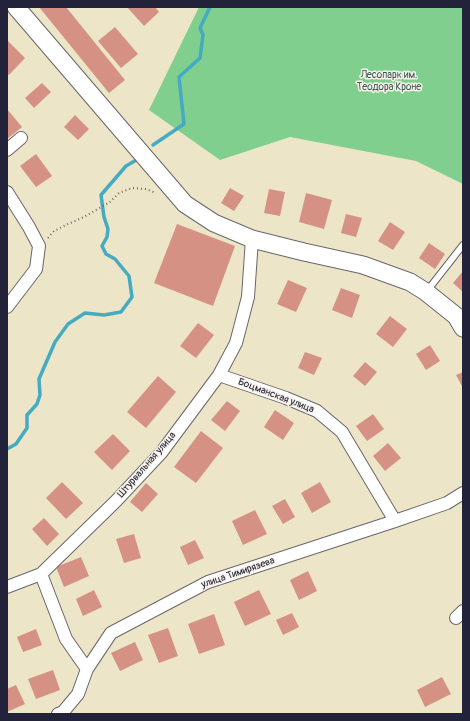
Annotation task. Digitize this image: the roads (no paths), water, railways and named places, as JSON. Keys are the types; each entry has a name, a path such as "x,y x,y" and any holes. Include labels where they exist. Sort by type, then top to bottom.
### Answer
{"main road":[{"path":"16,7 185,204 214,223 252,239 363,265 410,282 426,292 456,316 463,328"}],"street":[{"path":"7,150 21,138"},
{"path":"7,192 39,246 36,269 7,307"},
{"name":"Штурвальная улица","path":"42,574 116,501 161,453 219,375 236,343 248,297 252,239"},
{"name":"Боцманская улица","path":"219,375 286,398 317,411 342,432 395,521"},
{"name":"улица Тимирязева","path":"58,714 63,712 78,694 86,669 110,633 208,582 447,503 463,493"},
{"path":"7,587 42,574 66,639 86,669"}],"lane":[{"path":"426,292 463,245"}],"waterway":[{"path":"153,145 184,124 179,77 200,58 203,35 200,28 210,7"},
{"path":"7,449 16,444 27,428 27,415 37,404 40,395 39,379 55,342 68,324 85,313 104,315 121,312 132,297 129,276 115,259 106,254 102,246 107,237 108,229 104,217 101,195 126,166 138,159"}],"park label":[{"name":"Лесопарк им. Теодора Кроне","path":"389,80"}]}
